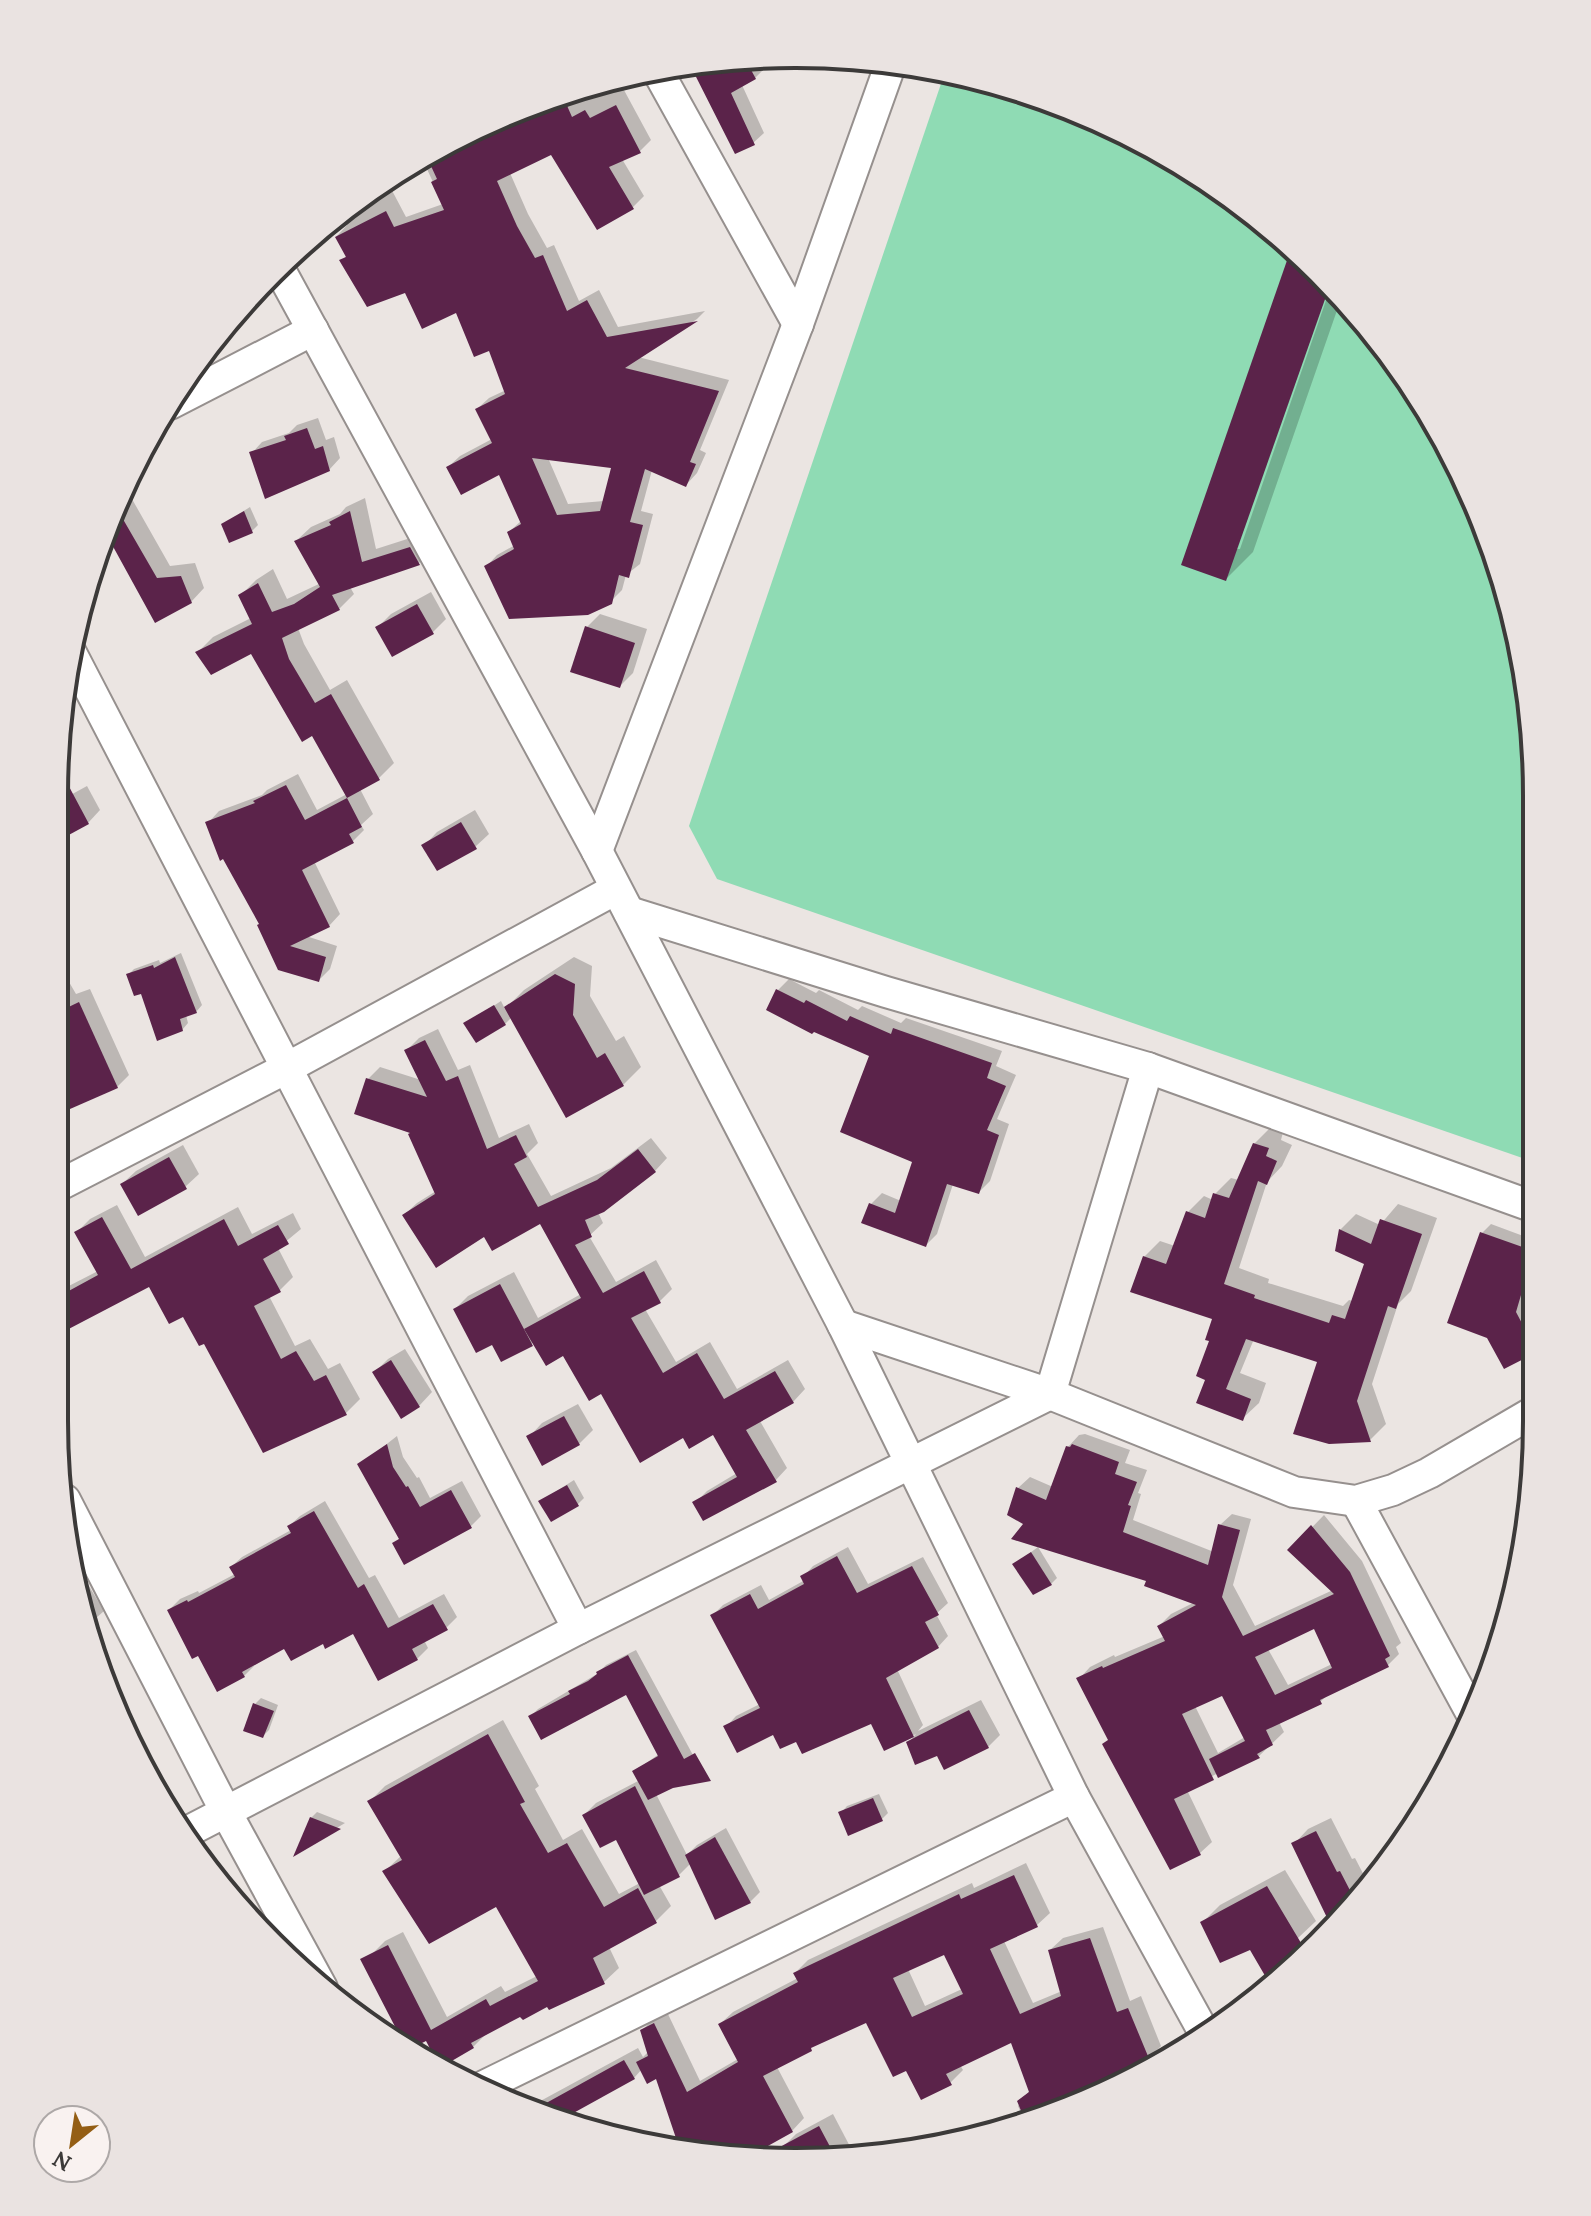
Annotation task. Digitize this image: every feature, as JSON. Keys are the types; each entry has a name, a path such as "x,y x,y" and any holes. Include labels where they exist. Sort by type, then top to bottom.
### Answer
{"street":[{"path":"597,851 798,324 887,74"},
{"path":"663,80 798,324"},
{"path":"284,278 597,851 843,1325 1074,1797 1200,2025"},
{"path":"189,394 313,330"},
{"path":"79,669 578,1629"},
{"path":"68,1181 622,900 886,992 1148,1068 1523,1203"},
{"path":"194,1829 578,1629 1050,1394 1148,1068"},
{"path":"843,1325 1050,1394 1294,1492 1356,1501 1393,1490 1429,1473 1523,1418"},
{"path":"1356,1501 1466,1703"},
{"path":"75,1519 226,1812 305,1957"},
{"path":"493,2082 1074,1797"}],"green space":[{"path":"941,83 984,93 1074,123 1159,165 1200,191 1238,218 1310,281 1373,353 1400,391 1426,432 1468,517 1498,607 1517,701 1523,796 1523,1158 717,879 689,826"}],"building":[{"path":"751,70 756,79 731,93 755,145 735,154 695,75"},
{"path":"567,105 572,117 585,110 590,118 616,105 641,153 609,167 634,209 597,230 551,155 497,181 535,258 543,255 567,311 587,300 607,337 698,321 625,368 719,391 690,462 696,464 686,487 645,469 630,522 643,525 629,578 619,575 612,604 588,615 509,619 484,566 514,549 507,532 521,524 499,475 461,495 446,467 492,443 475,409 505,394 489,351 474,357 456,313 422,329 405,293 367,307 339,260 346,257 335,237 386,211 394,227 444,210 431,182 437,179 432,165 517,123","holes":["532,458 611,468 600,511 557,515"]},
{"path":"1287,260 1325,298 1226,581 1181,565"},
{"path":"307,428 315,449 323,446 330,471 265,499 249,452 286,440 284,436"},
{"path":"244,511 253,533 229,543 221,524"},
{"path":"350,511 362,562 410,547 420,565 332,595 340,610 282,638 289,659 315,703 331,694 380,780 347,798 312,736 302,742 251,654 211,675 195,652 252,624 238,595 258,583 272,612 294,604 320,587 294,541 331,525 329,522"},
{"path":"123,518 157,578 181,576 192,603 155,623 113,546"},
{"path":"417,604 434,634 392,657 375,627"},
{"path":"585,626 635,643 620,688 570,672"},
{"path":"68,785 89,824 68,835"},
{"path":"286,785 305,820 347,798 362,827 349,834 354,843 302,870 330,927 290,946 326,957 319,982 278,970 259,924 223,859 220,861 205,822 255,803 253,801"},
{"path":"461,822 477,849 437,871 421,845"},
{"path":"175,957 197,1013 180,1019 183,1031 157,1041 141,994 134,996 126,974 153,965 154,968"},
{"path":"555,974 575,984 573,1015 597,1058 605,1053 624,1086 566,1118 504,1007"},
{"path":"776,989 847,1021 850,1016 891,1034 893,1028 992,1063 987,1078 1006,1086 987,1130 999,1135 979,1194 947,1184 926,1247 861,1223 869,1203 895,1213 912,1162 840,1132 869,1056 814,1032 812,1034 766,1010"},
{"path":"79,1002 118,1088 70,1109 68,1105 68,1007"},
{"path":"494,1005 506,1025 476,1043 463,1023"},
{"path":"425,1040 446,1081 458,1076 487,1149 516,1135 527,1157 514,1164 538,1207 597,1180 638,1149 656,1172 604,1212 585,1220 592,1237 575,1245 603,1293 644,1271 661,1303 631,1318 663,1373 697,1353 724,1399 775,1371 794,1403 746,1430 777,1482 703,1521 692,1502 737,1477 713,1435 689,1449 683,1438 640,1463 601,1394 589,1401 563,1356 546,1366 524,1329 581,1298 540,1224 492,1251 484,1237 436,1268 402,1215 435,1194 410,1133 354,1114 366,1078 427,1097 404,1050"},
{"path":"1253,1143 1269,1148 1266,1156 1277,1161 1267,1185 1258,1181 1224,1284 1255,1295 1254,1298 1329,1323 1332,1315 1345,1319 1364,1264 1335,1251 1339,1229 1371,1244 1380,1219 1422,1234 1396,1309 1388,1306 1357,1401 1371,1442 1329,1444 1293,1434 1317,1362 1246,1339 1226,1389 1251,1399 1243,1421 1196,1403 1205,1380 1196,1376 1209,1341 1205,1340 1212,1319 1130,1292 1143,1256 1166,1264 1186,1211 1205,1218 1213,1193 1229,1198"},
{"path":"169,1157 187,1189 138,1216 120,1184"},
{"path":"102,1217 131,1269 224,1219 238,1246 278,1225 289,1244 263,1259 281,1292 254,1306 281,1359 296,1351 314,1381 326,1375 347,1415 263,1453 204,1344 199,1346 183,1317 169,1324 149,1287 68,1329 68,1291 98,1275 74,1232"},
{"path":"1480,1232 1523,1247 1523,1288 1516,1312 1523,1325 1523,1359 1504,1369 1487,1338 1447,1323"},
{"path":"500,1284 533,1346 501,1362 492,1345 476,1353 453,1309"},
{"path":"391,1360 420,1407 401,1419 372,1372"},
{"path":"564,1416 580,1445 542,1466 526,1436"},
{"path":"387,1444 393,1467 420,1507 451,1490 472,1528 404,1565 392,1543 399,1539 357,1464"},
{"path":"1072,1444 1119,1462 1115,1474 1137,1482 1128,1505 1131,1506 1123,1532 1208,1565 1218,1524 1240,1530 1222,1597 1243,1636 1334,1594 1287,1550 1311,1525 1350,1572 1390,1656 1385,1659 1389,1667 1266,1730 1273,1745 1257,1754 1260,1758 1218,1778 1209,1759 1245,1741 1222,1696 1182,1714 1214,1780 1174,1799 1201,1855 1170,1870 1102,1744 1108,1740 1076,1678 1165,1641 1157,1626 1196,1605 1144,1586 1146,1581 1011,1539 1023,1524 1007,1515 1016,1487 1046,1500 1066,1446","holes":["1314,1629 1332,1668 1275,1695 1255,1657"]},
{"path":"567,1485 579,1506 551,1522 538,1501"},
{"path":"314,1511 358,1588 364,1584 388,1628 433,1604 448,1630 412,1649 418,1660 378,1681 353,1634 325,1649 323,1644 291,1661 284,1649 242,1672 245,1677 217,1692 198,1656 192,1659 167,1610 235,1577 229,1567 291,1533 287,1526"},
{"path":"1031,1552 1052,1585 1033,1595 1012,1564"},
{"path":"837,1556 857,1593 912,1566 939,1615 925,1622 939,1648 886,1678 914,1737 884,1751 871,1724 802,1754 796,1742 780,1749 773,1735 737,1753 723,1726 760,1708 710,1615 750,1594 758,1609 804,1584 800,1576"},
{"path":"628,1655 684,1759 695,1753 711,1781 673,1788 648,1800 632,1771 658,1756 626,1695 541,1740 528,1716 570,1694 568,1691 588,1681 596,1672"},
{"path":"253,1703 274,1711 263,1738 243,1731"},
{"path":"969,1710 989,1748 944,1770 937,1756 915,1765 906,1742"},
{"path":"488,1734 525,1802 520,1804 548,1853 567,1843 604,1907 638,1888 657,1923 593,1958 605,1984 549,2010 547,2007 523,2020 520,2017 471,2043 474,2048 451,2061 431,2050 426,2041 421,2044 396,2028 360,1959 388,1945 431,2030 486,1999 490,2006 538,1981 496,1907 429,1944 382,1871 402,1860 367,1801"},
{"path":"635,1786 680,1877 644,1895 616,1840 600,1848 582,1815"},
{"path":"873,1798 883,1821 848,1836 838,1812"},
{"path":"310,1817 341,1829 293,1857"},
{"path":"1316,1831 1350,1890 1327,1917 1291,1843"},
{"path":"715,1837 751,1903 715,1920 685,1855"},
{"path":"1014,1875 1038,1927 990,1949 1020,2014 1061,1996 1048,1950 1090,1938 1117,2012 1128,2008 1148,2057 1074,2093 1021,2111 1017,2101 1029,2092 1011,2043 946,2074 952,2085 921,2100 906,2071 893,2077 866,2023 811,2048 812,2051 763,2076 793,2132 767,2147 676,2138 656,2079 647,2084 636,2062 648,2056 640,2030 654,2023 687,2092 738,2062 718,2024 798,1982 793,1973 959,1894 961,1899","holes":["944,1955 963,1994 912,2017 893,1978"]},
{"path":"1267,1886 1301,1943 1265,1975 1250,1950 1220,1963 1200,1922"},
{"path":"624,2060 635,2079 574,2113 546,2103"},
{"path":"819,2126 830,2147 796,2148 779,2147"}]}
